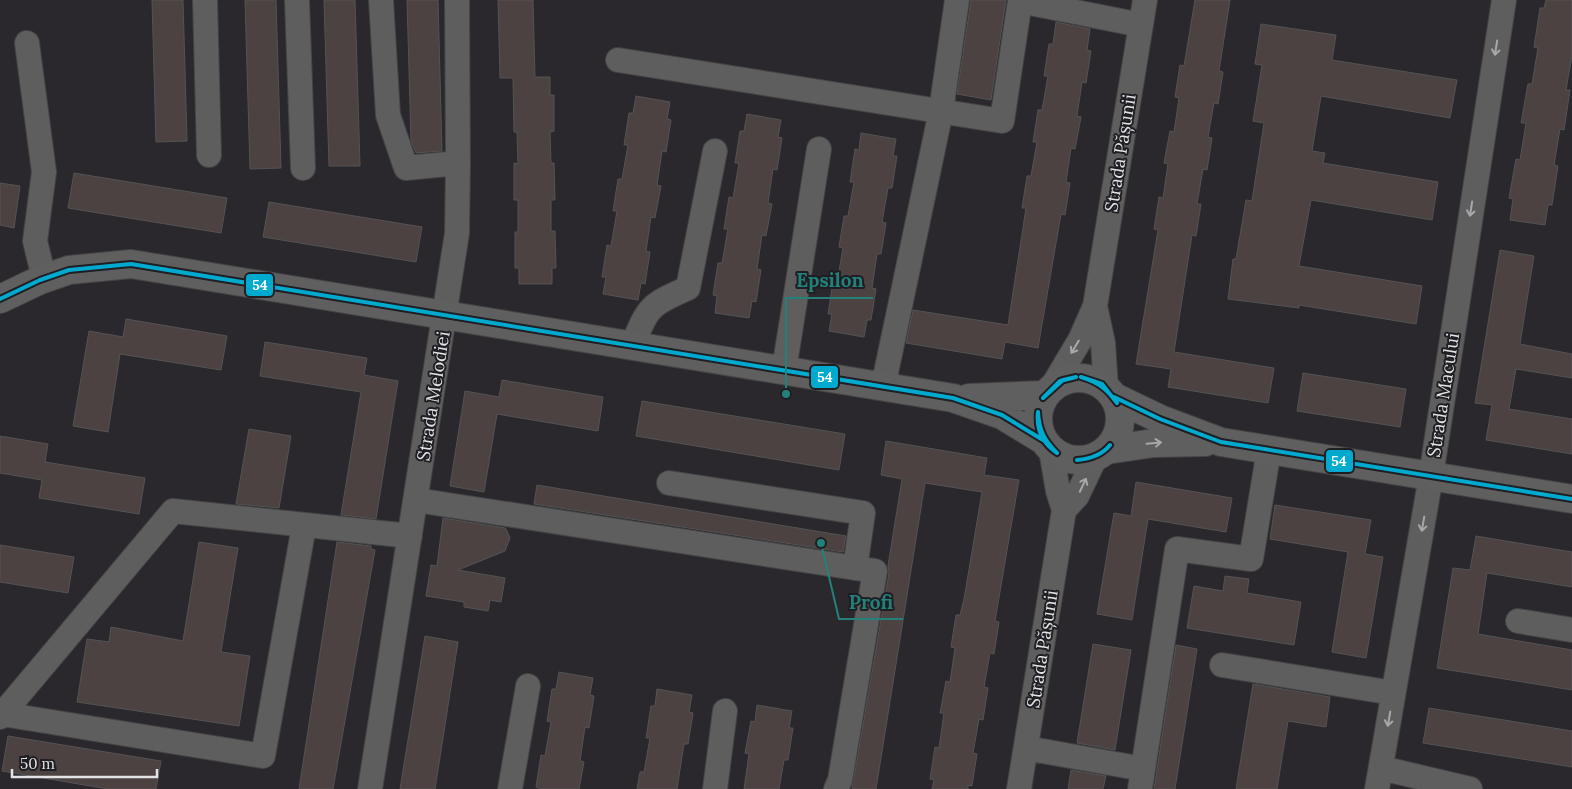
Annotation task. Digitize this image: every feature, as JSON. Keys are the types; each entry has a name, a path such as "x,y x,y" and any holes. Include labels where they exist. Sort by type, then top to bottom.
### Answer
{"main road":[{"path":"0,299 44,278 69,270 131,264 953,398 1002,415 1061,456 1072,460 1084,460 1101,453 1154,443 1222,442"},
{"path":"953,398 1048,391 1068,379 1085,377 1160,419 1222,442 1572,499"},
{"path":"1047,445 1037,418 1039,406 1048,391"},
{"path":"1101,453 1114,442 1120,419 1110,392"}],"street":[{"path":"205,0 209,155"},
{"path":"297,0 303,168"},
{"path":"382,0 388,116 406,168 458,163"},
{"name":"Strada Melodiei","path":"370,789 446,315 457,233 457,0"},
{"path":"883,387 941,111 957,0"},
{"name":"Strada Pășunii","path":"1048,391 1080,340 1095,306 1145,0"},
{"name":"Strada Macului","path":"1379,778 1431,476 1504,0"},
{"path":"618,60 1002,121 1020,1 1141,25"},
{"path":"27,43 44,172 35,241 44,278"},
{"path":"784,370 818,150"},
{"path":"632,346 647,311 660,300 688,288 715,151"},
{"name":"Strada Pășunii","path":"1095,306 1103,343 1110,392"},
{"name":"Strada Pășunii","path":"1019,789 1064,510 1047,445"},
{"path":"1026,748 1142,779 1177,549 1251,559 1268,450"},
{"name":"Strada Pășunii","path":"1064,510 1077,496 1101,453"},
{"path":"669,483 863,513 855,568"},
{"path":"416,500 875,572 840,780 836,789"},
{"path":"1,715 173,511 410,536"},
{"path":"1,715 263,756 304,526"},
{"path":"1518,621 1572,630"},
{"path":"1222,665 1393,693"},
{"path":"510,789 528,686"},
{"path":"715,789 725,711"},
{"path":"1379,778 1470,789"}],"building":[{"path":"152,0 183,0 187,141 156,142"},
{"path":"245,0 276,0 281,168 250,169"},
{"path":"324,0 355,0 360,166 329,166"},
{"path":"407,0 438,0 442,151 416,153 411,141"},
{"path":"498,0 533,0 535,77 550,77 550,95 554,95 554,131 550,132 551,163 554,163 555,200 551,200 551,231 555,231 556,268 552,268 552,284 519,284 519,268 515,268 515,232 518,232 518,200 514,200 514,163 518,164 517,132 514,132 513,78 500,78"},
{"path":"971,0 1006,0 991,100 957,94"},
{"path":"1195,0 1230,0 1219,71 1223,72 1218,104 1214,103 1208,137 1212,138 1207,170 1203,169 1197,204 1201,204 1196,236 1192,235 1174,352 1274,368 1268,403 1168,387 1171,369 1136,364 1158,230 1154,229 1159,197 1163,198 1168,164 1164,163 1170,131 1174,132 1179,98 1175,97 1180,65 1184,66"},
{"path":"1546,0 1572,0 1572,55 1566,90 1570,90 1564,130 1560,129 1554,165 1558,166 1552,205 1548,205 1545,225 1510,220 1513,199 1509,198 1516,159 1520,160 1526,123 1521,123 1528,84 1532,84 1538,48 1534,47 1540,8 1544,8"},
{"path":"1056,22 1090,29 1087,50 1091,51 1086,83 1082,82 1077,116 1081,117 1075,149 1071,148 1066,182 1070,183 1065,215 1061,214 1038,348 1005,342 1002,359 906,343 913,310 1008,325 1026,208 1022,208 1027,176 1031,176 1037,142 1033,142 1038,110 1042,110 1048,76 1044,76 1049,44 1053,44"},
{"path":"1261,24 1336,35 1332,60 1457,80 1450,118 1321,96 1312,151 1325,153 1323,163 1438,182 1432,220 1311,200 1299,266 1422,286 1416,324 1299,305 1299,308 1228,299 1233,259 1236,259 1246,200 1252,201 1264,123 1253,121 1262,65 1255,64"},
{"path":"636,96 670,102 667,119 671,120 666,152 662,151 657,185 661,186 655,218 651,217 646,251 650,252 645,284 641,283 638,300 603,294 606,277 602,277 607,245 611,246 617,211 613,211 618,179 622,179 628,145 624,145 629,113 633,113"},
{"path":"747,114 781,120 778,137 782,138 777,170 773,169 768,203 772,204 766,236 762,235 757,269 761,270 756,302 752,301 749,318 715,313 717,296 713,295 718,263 722,263 728,229 724,229 729,197 733,198 739,163 735,163 740,131 744,131"},
{"path":"861,133 896,139 893,156 897,156 892,188 888,188 882,222 886,223 881,254 877,254 872,288 876,289 871,320 867,320 864,337 829,331 832,314 828,314 833,282 837,282 843,248 839,247 844,216 848,216 854,182 850,182 855,149 859,150"},
{"path":"74,173 227,198 221,233 68,208"},
{"path":"0,183 20,186 14,228 0,225"},
{"path":"269,202 422,227 416,262 263,237"},
{"path":"1500,250 1534,256 1520,344 1572,354 1572,378 1516,369 1509,409 1572,419 1572,454 1486,440 1492,405 1475,403"},
{"path":"126,319 227,336 221,370 120,354 108,432 73,426 89,331 123,337"},
{"path":"265,342 367,358 364,375 398,381 376,519 341,515 361,392 260,376"},
{"path":"1303,373 1406,389 1400,427 1297,411"},
{"path":"502,380 603,397 598,431 497,414 484,492 450,486 465,391 499,397"},
{"path":"642,401 845,434 839,470 636,436"},
{"path":"249,429 291,436 279,508 236,504"},
{"path":"0,436 48,444 45,462 145,478 139,514 39,498 42,480 0,473"},
{"path":"886,441 987,458 984,475 1019,480 995,621 999,622 994,654 990,653 984,687 988,688 983,720 979,719 973,753 977,754 972,786 968,785 968,789 932,789 934,780 930,779 935,747 939,748 944,713 940,713 946,681 950,682 955,648 951,647 956,615 960,615 964,599 982,492 925,483 876,789 852,789 889,573 888,566 902,479 881,475"},
{"path":"1136,482 1232,498 1226,532 1148,519 1132,620 1097,614 1114,513 1131,516"},
{"path":"537,485 846,536 843,552 534,504"},
{"path":"1275,505 1371,520 1365,554 1383,557 1366,658 1332,652 1348,552 1270,539"},
{"path":"443,518 505,528 507,531 510,538 505,551 458,570 505,578 501,602 490,600 488,611 464,607 464,602 426,596 431,565 437,566"},
{"path":"1476,536 1572,552 1572,587 1487,573 1478,634 1572,650 1572,690 1437,668 1453,568 1470,570"},
{"path":"199,542 238,548 221,652 250,656 239,726 77,702 87,639 109,642 111,627 183,641"},
{"path":"337,542 371,546 371,549 375,550 333,789 299,789"},
{"path":"0,545 74,557 68,593 0,582"},
{"path":"1225,576 1249,579 1247,593 1301,602 1294,645 1187,628 1194,586 1223,591"},
{"path":"425,636 458,642 435,789 400,789"},
{"path":"1093,644 1131,650 1115,750 1077,743"},
{"path":"1176,645 1197,649 1175,789 1154,789"},
{"path":"559,672 593,678 590,695 594,696 589,728 585,727 580,761 584,762 579,789 540,789 536,787 541,755 545,756 551,722 547,721 552,689 556,689"},
{"path":"1253,684 1330,697 1326,727 1288,721 1277,789 1236,789"},
{"path":"657,689 692,695 689,712 693,713 688,744 684,744 677,789 637,789 640,772 644,772 650,738 646,738 651,706 655,706"},
{"path":"757,705 792,711 789,728 793,728 788,760 784,760 779,789 744,789 749,754 745,753 751,721 755,722"},
{"path":"1429,708 1572,731 1572,767 1423,743"},
{"path":"8,736 161,761 156,789 108,789 2,771"},
{"path":"1071,770 1106,776 1103,789 1068,789"}],"transit line":[{"name":"54","path":"0,299 40,280 69,270 131,264 953,398 1002,415 1043,440"},
{"name":"54","path":"1043,398 1060,381 1076,377"},
{"name":"54","path":"1043,398 1063,380 1076,377"},
{"name":"54","path":"1081,377 1102,384 1117,403"},
{"name":"54","path":"1081,377 1102,387 1117,403"},
{"name":"54","path":"1114,397 1160,419 1221,442 1572,499"},
{"name":"54","path":"1038,412 1043,434 1057,453"},
{"name":"54","path":"1038,412 1038,425 1041,436 1047,445 1057,453"},
{"name":"54","path":"1077,460 1095,456 1110,445"}],"place":[{"name":"Epsilon","path":"786,394"},
{"name":"Profi","path":"821,543"}]}
